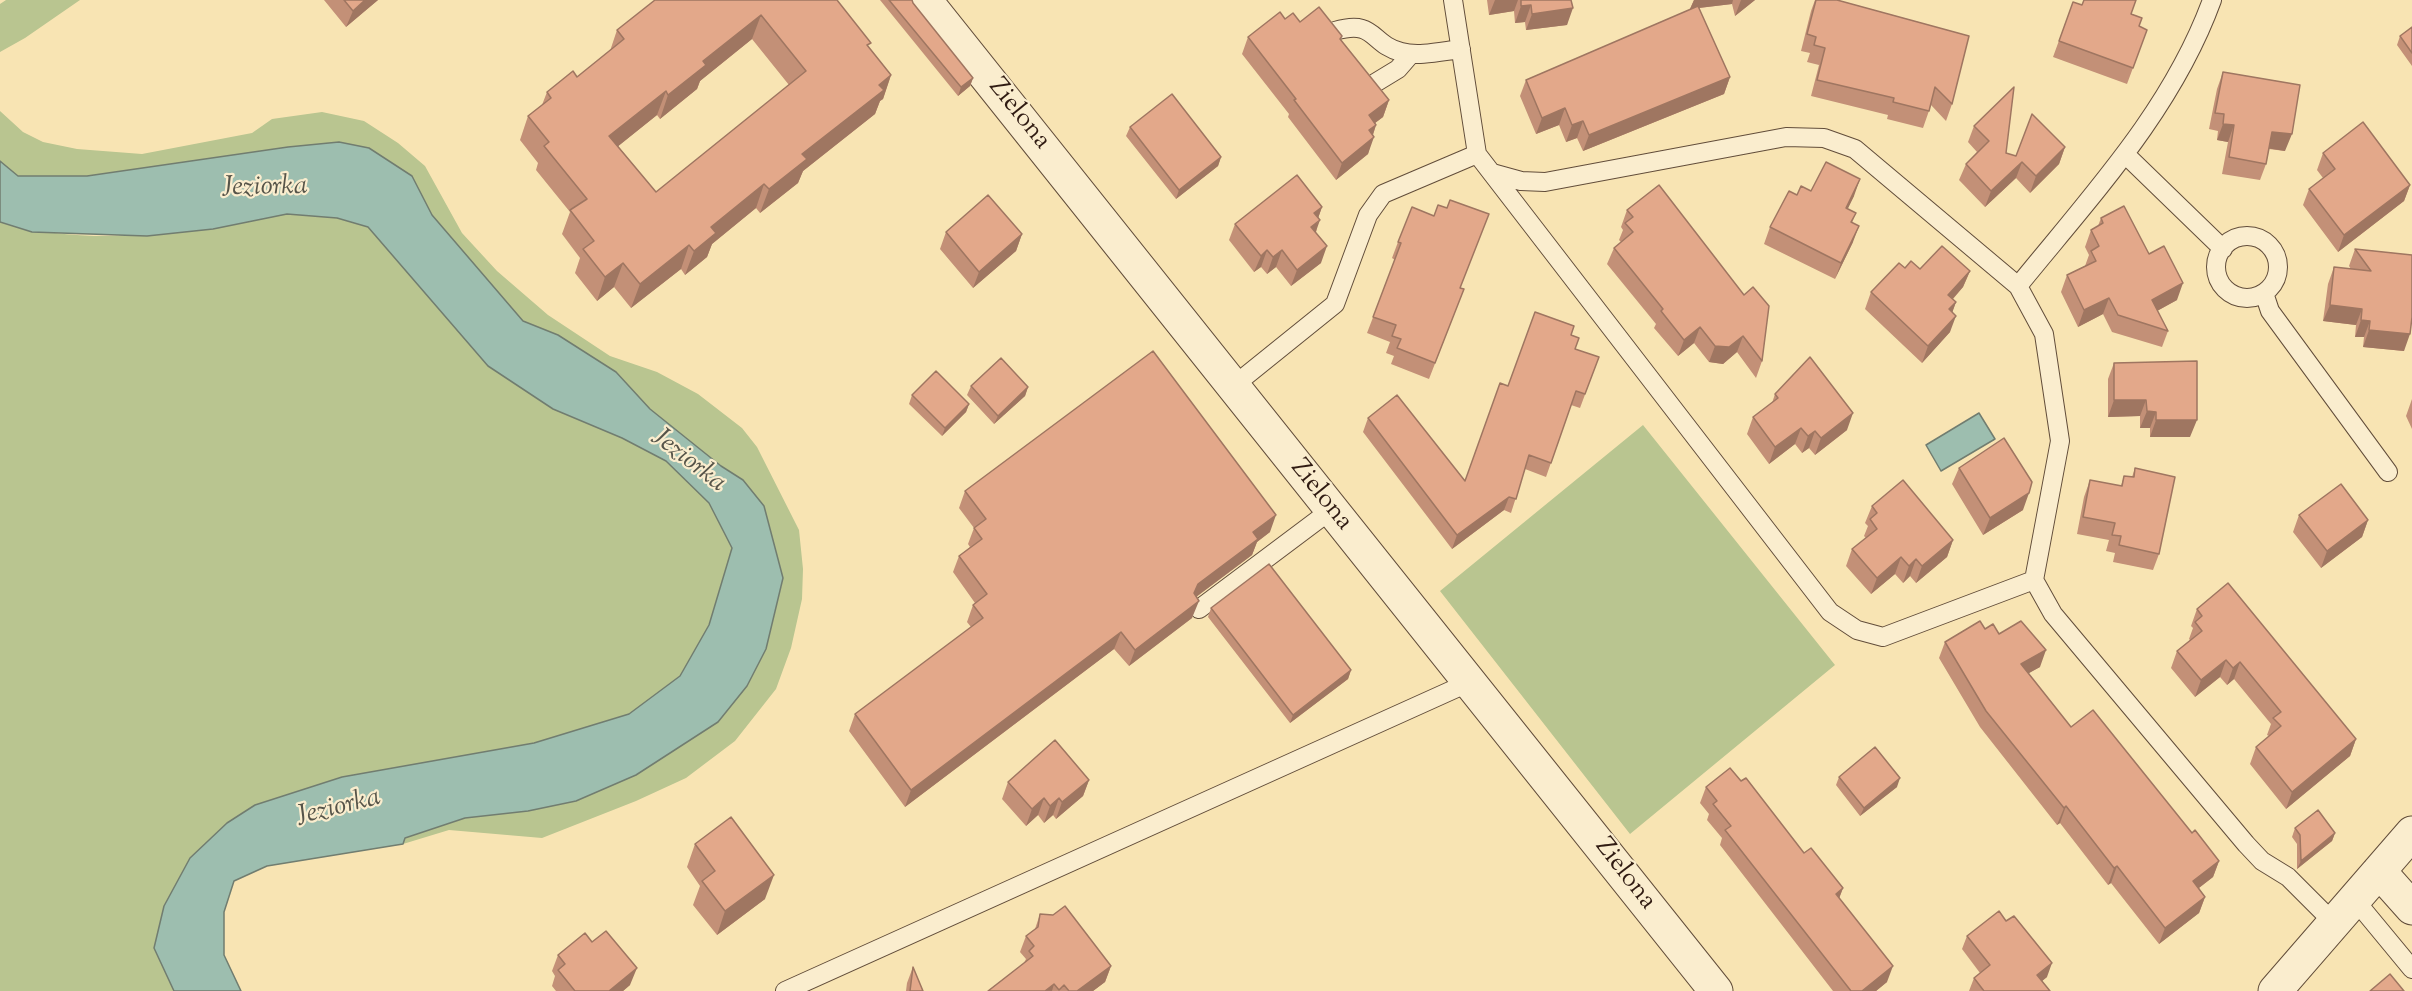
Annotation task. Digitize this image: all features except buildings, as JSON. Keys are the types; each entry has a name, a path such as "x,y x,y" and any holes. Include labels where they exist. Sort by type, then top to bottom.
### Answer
{"street":[{"name":"Zielona","path":"925,0 1716,991"},
{"path":"2275,991 2412,833"},
{"path":"2379,871 2412,908"}],"lane":[{"path":"1453,0 1477,154 1830,612 1857,630 1883,637 2034,580"},
{"path":"2018,286 2126,155 2177,80 2212,0"},
{"path":"1335,31 1358,26 1377,36 1388,46 1411,54 1461,49"},
{"path":"1375,83 1398,69 1411,54"},
{"path":"1492,173 1521,181 1545,182 1786,137 1824,138 1855,149 2018,286 2044,334 2060,441 2034,580 2053,614 2262,861 2344,911 2412,969"},
{"path":"1232,387 1335,304 1368,215 1383,194 1477,154"},
{"path":"2126,155 2223,249"},
{"path":"2244,236 2254,237 2271,248 2278,268 2276,278 2264,293 2247,298 2238,297 2223,287 2216,270 2223,249 2233,240 2244,236"},
{"path":"2264,293 2270,311 2388,472"},
{"path":"1199,609 1331,510"},
{"path":"785,991 1470,681"}],"green space":[{"path":"6,0 80,0 25,38 0,52 0,4"},
{"path":"0,111 23,132 43,142 77,149 142,154 252,133 272,119 322,112 364,121 398,143 425,166 462,233 497,271 548,315 610,356 657,372 698,394 742,428 757,447 799,530 803,569 802,599 791,648 776,689 735,741 686,778 636,801 542,838 449,830 403,844 405,838 465,818 528,811 576,801 636,775 718,722 747,686 766,649 783,579 764,506 743,480 721,466 650,409 616,372 558,335 523,321 432,215 412,176 288,147 87,176 18,176 0,161"},
{"path":"287,214 337,218 368,227 488,366 666,461 709,503 732,548 709,625 680,676 629,714 534,743 342,777 255,805 227,823 168,976 174,991 0,991 0,222 71,235 144,235 216,227"},
{"path":"1643,425 1835,665 1630,834 1440,591"}],"water":[{"name":"Jeziorka","path":"339,142 369,148 412,176 432,215 523,321 558,335 616,372 650,409 721,466 743,480 764,506 783,578 766,649 747,686 718,722 636,775 576,801 528,811 465,818 405,838 403,844 267,866 234,881 224,912 224,955 241,991 174,991 154,948 164,906 190,858 227,823 255,805 342,777 534,743 629,714 680,676 709,625 732,548 709,503 666,461 622,438 553,409 488,366 368,227 337,218 287,214 213,229 147,236 32,232 0,222 0,161 18,176 87,176 288,147"},
{"path":"1979,413 1995,439 1941,471 1926,445"}]}
